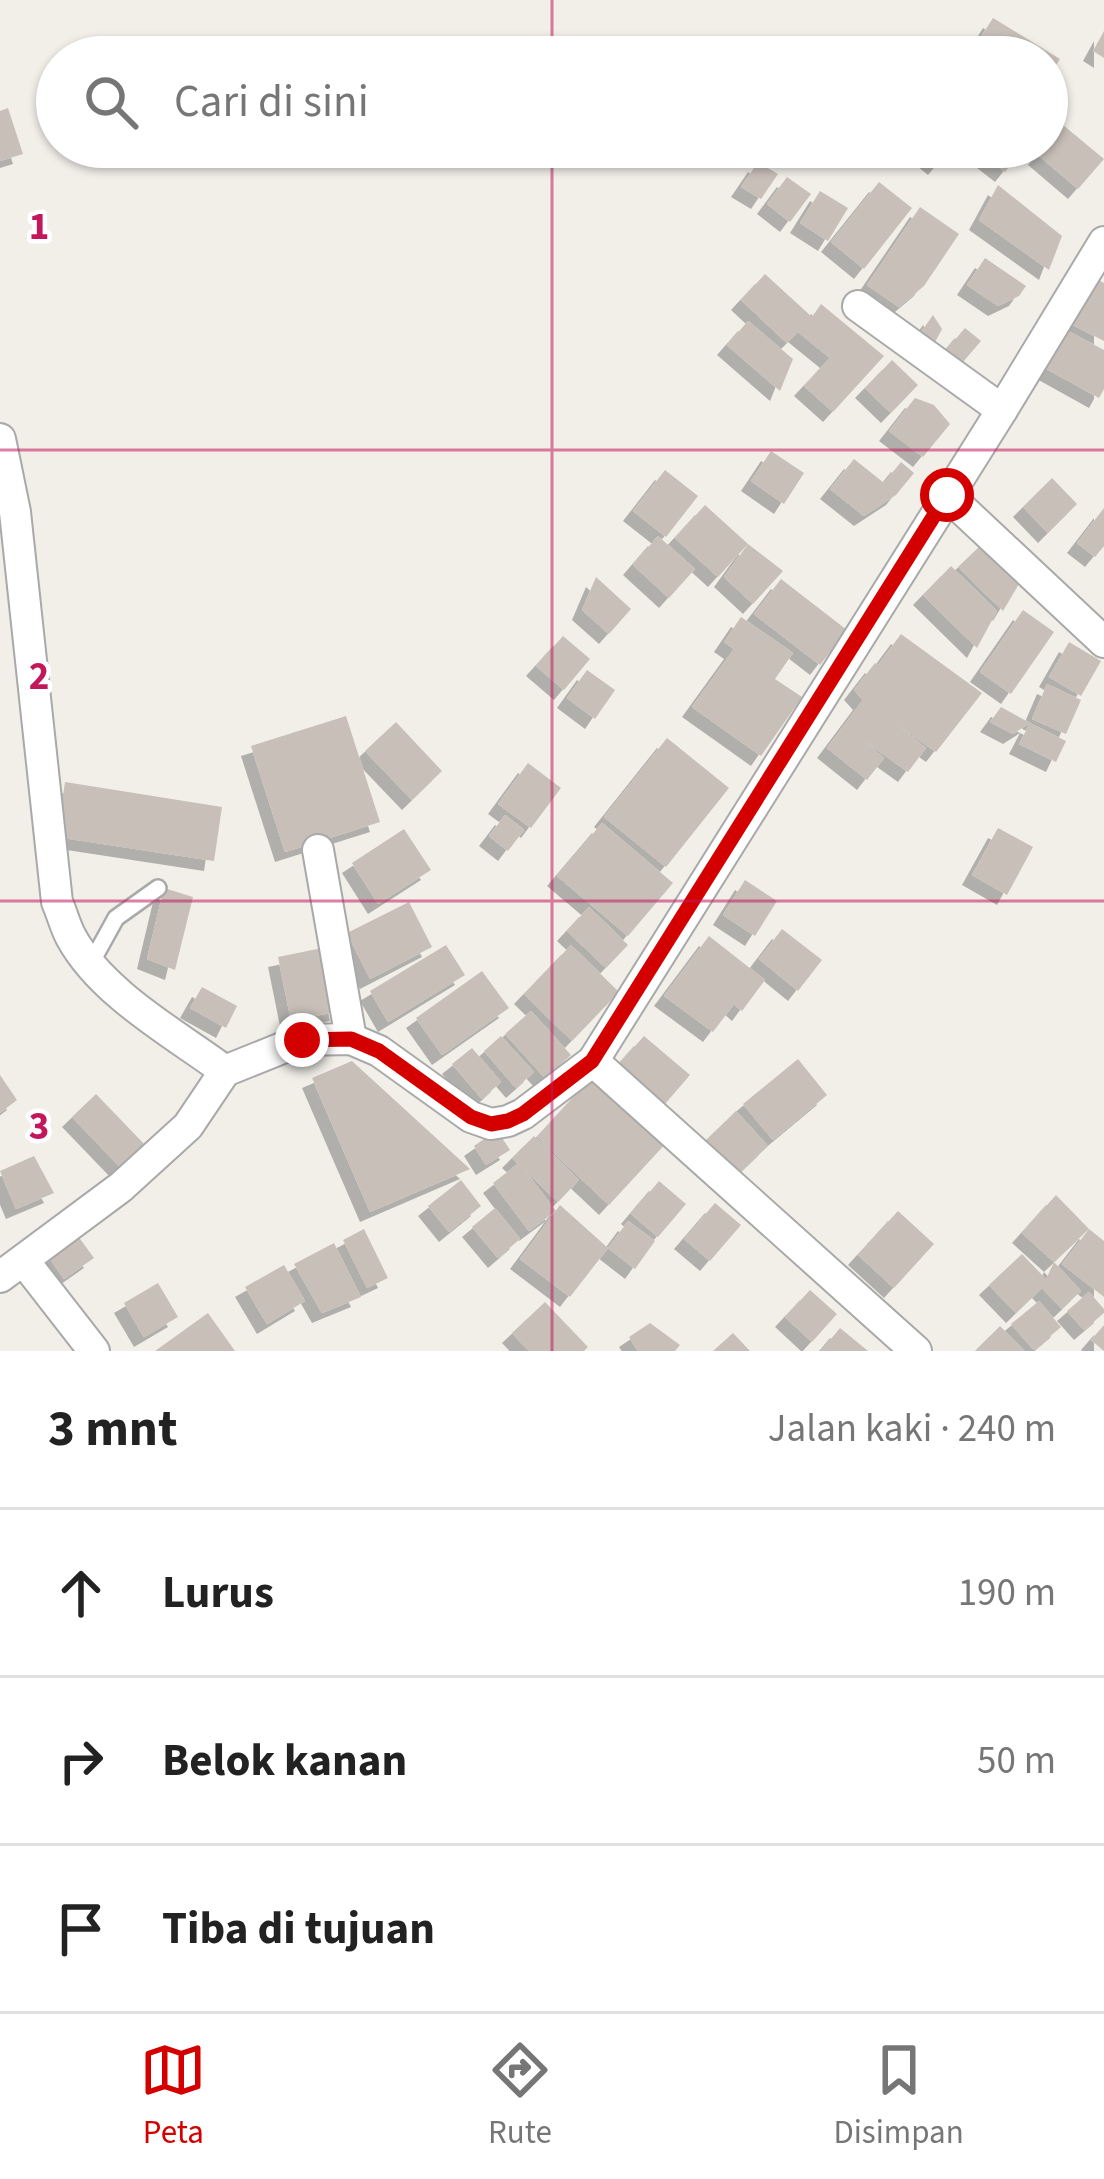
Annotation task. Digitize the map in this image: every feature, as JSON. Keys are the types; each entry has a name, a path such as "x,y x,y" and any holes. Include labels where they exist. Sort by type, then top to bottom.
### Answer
{"street":[{"path":"94,1351 12,1269 121,1187 188,1126 225,1071 302,1040 351,1039 379,1051 471,1117 491,1124 523,1114 592,1061 1104,242"},
{"path":"858,306 1001,410"},
{"path":"0,439 14,512 57,902 70,936 90,965 116,991 225,1071"},
{"path":"947,495 1104,642"},
{"path":"318,850 351,1039"},
{"path":"592,1061 916,1351"}],"lane":[{"path":"90,965 116,918 158,888"}],"building":[{"path":"993,18 1022,36 981,36"},
{"path":"1104,31 1104,58 1093,51"},
{"path":"8,108 23,154 0,161 0,111"},
{"path":"1068,129 1104,159 1078,189 1053,168 1068,168"},
{"path":"754,168 778,174 761,199 741,187"},
{"path":"787,177 811,194 790,222 767,204"},
{"path":"879,182 912,208 864,269 831,242"},
{"path":"998,185 1062,236 1049,270 979,220"},
{"path":"820,191 848,208 828,241 800,223"},
{"path":"920,207 959,234 924,286 899,307 867,285"},
{"path":"985,258 1026,286 1019,296 998,306 967,285"},
{"path":"765,274 812,317 821,304 884,356 833,412 804,386 830,358 798,332 787,343 741,300"},
{"path":"1092,277 1104,283 1104,341 1069,323"},
{"path":"933,315 942,329 932,348 919,335"},
{"path":"748,321 793,359 780,391 727,345"},
{"path":"965,328 981,341 957,369 942,355"},
{"path":"1066,330 1104,350 1104,389 1099,398 1045,368"},
{"path":"892,360 918,385 891,413 865,388"},
{"path":"915,398 934,405 950,424 923,457 889,431"},
{"path":"771,451 804,473 784,504 751,481"},
{"path":"854,459 884,483 901,462 914,473 896,495 864,516 830,489"},
{"path":"665,470 698,496 666,537 633,511"},
{"path":"1052,478 1077,504 1048,533 1023,507"},
{"path":"705,505 748,544 718,577 675,538"},
{"path":"1104,508 1104,546 1095,557 1077,543"},
{"path":"658,536 695,569 669,598 633,565"},
{"path":"748,544 783,571 753,604 724,577"},
{"path":"980,546 1019,584 1003,611 958,567"},
{"path":"951,566 997,611 977,648 923,595"},
{"path":"596,577 631,609 609,634 582,610"},
{"path":"781,579 847,630 820,665 754,614"},
{"path":"1023,610 1054,632 1011,694 980,672"},
{"path":"741,617 793,653 775,679 802,697 761,756 692,707 734,649 724,642"},
{"path":"901,634 982,693 936,752 895,723 926,748 908,772 862,739 884,758 867,780 827,748 863,700 854,690"},
{"path":"563,636 590,659 564,690 536,666"},
{"path":"1069,642 1101,661 1081,696 1049,677"},
{"path":"587,670 615,690 595,719 567,698"},
{"path":"1047,684 1081,700 1066,734 1032,719"},
{"path":"1001,707 1030,723 1013,734 990,722"},
{"path":"346,716 380,822 285,852 251,746"},
{"path":"396,722 442,771 412,800 365,751"},
{"path":"1030,723 1066,741 1056,762 1019,744"},
{"path":"667,738 729,788 666,867 604,817"},
{"path":"528,763 561,788 531,828 498,804"},
{"path":"65,782 222,807 214,861 57,837"},
{"path":"505,815 524,830 508,851 489,836"},
{"path":"602,823 673,883 628,936 557,876"},
{"path":"998,828 1033,847 1007,895 972,875"},
{"path":"404,829 431,870 378,904 352,863"},
{"path":"745,880 777,901 755,936 723,915"},
{"path":"164,888 193,897 175,970 147,959"},
{"path":"409,902 432,947 370,979 347,933"},
{"path":"589,907 628,945 606,968 567,931"},
{"path":"782,929 822,960 798,991 759,959"},
{"path":"709,936 765,980 742,1011 734,1004 713,1032 664,996"},
{"path":"446,945 465,975 388,1022 370,991"},
{"path":"571,945 619,992 572,1041 524,994"},
{"path":"327,947 340,1011 291,1021 278,957"},
{"path":"482,971 509,1008 442,1055 416,1018"},
{"path":"202,987 237,1006 226,1028 190,1008"},
{"path":"531,1011 571,1055 545,1078 505,1034"},
{"path":"501,1036 534,1072 516,1088 484,1051"},
{"path":"644,1036 690,1075 665,1104 619,1064"},
{"path":"472,1048 501,1082 482,1099 452,1064"},
{"path":"798,1059 827,1095 773,1140 743,1104"},
{"path":"352,1061 470,1169 370,1212 312,1078"},
{"path":"596,1073 668,1141 609,1205 537,1137"},
{"path":"0,1075 17,1100 0,1113"},
{"path":"96,1094 147,1147 123,1170 72,1117"},
{"path":"736,1111 768,1146 737,1176 704,1142"},
{"path":"497,1130 510,1150 486,1165 474,1146"},
{"path":"534,1136 579,1180 558,1202 512,1158"},
{"path":"34,1156 54,1193 16,1209 0,1171"},
{"path":"519,1163 556,1211 529,1231 493,1183"},
{"path":"461,1180 481,1206 449,1232 428,1206"},
{"path":"659,1181 686,1204 658,1237 631,1214"},
{"path":"1056,1195 1089,1229 1054,1262 1022,1233"},
{"path":"715,1203 741,1225 710,1261 684,1239"},
{"path":"560,1205 608,1248 570,1297 520,1259"},
{"path":"495,1208 520,1239 498,1258 472,1227"},
{"path":"898,1211 934,1244 894,1288 858,1255"},
{"path":"628,1221 655,1241 635,1269 608,1248"},
{"path":"364,1229 388,1278 367,1288 343,1240"},
{"path":"1089,1229 1104,1241 1104,1297 1062,1264"},
{"path":"75,1232 94,1258 64,1279 46,1253"},
{"path":"334,1243 361,1297 322,1313 294,1264"},
{"path":"1022,1254 1046,1279 1054,1262 1081,1291 1062,1309 1042,1288 1016,1313 989,1285"},
{"path":"284,1265 305,1301 267,1324 245,1287"},
{"path":"158,1283 178,1317 144,1337 124,1303"},
{"path":"810,1290 837,1314 812,1342 785,1317"},
{"path":"1089,1292 1104,1313 1084,1330 1067,1311"},
{"path":"1039,1301 1061,1327 1034,1350 1011,1324"},
{"path":"545,1302 588,1347 584,1351 529,1351 512,1333"},
{"path":"208,1313 235,1351 155,1351"},
{"path":"650,1323 680,1345 675,1351 638,1351 629,1337"},
{"path":"1104,1325 1104,1351 1091,1340"},
{"path":"1000,1326 1025,1351 975,1351"},
{"path":"840,1328 868,1351 821,1351"},
{"path":"733,1333 750,1351 713,1351"}],"route":[{"path":"302,1040 351,1039 379,1051 471,1117 491,1124 523,1114 592,1061 947,495"}]}
